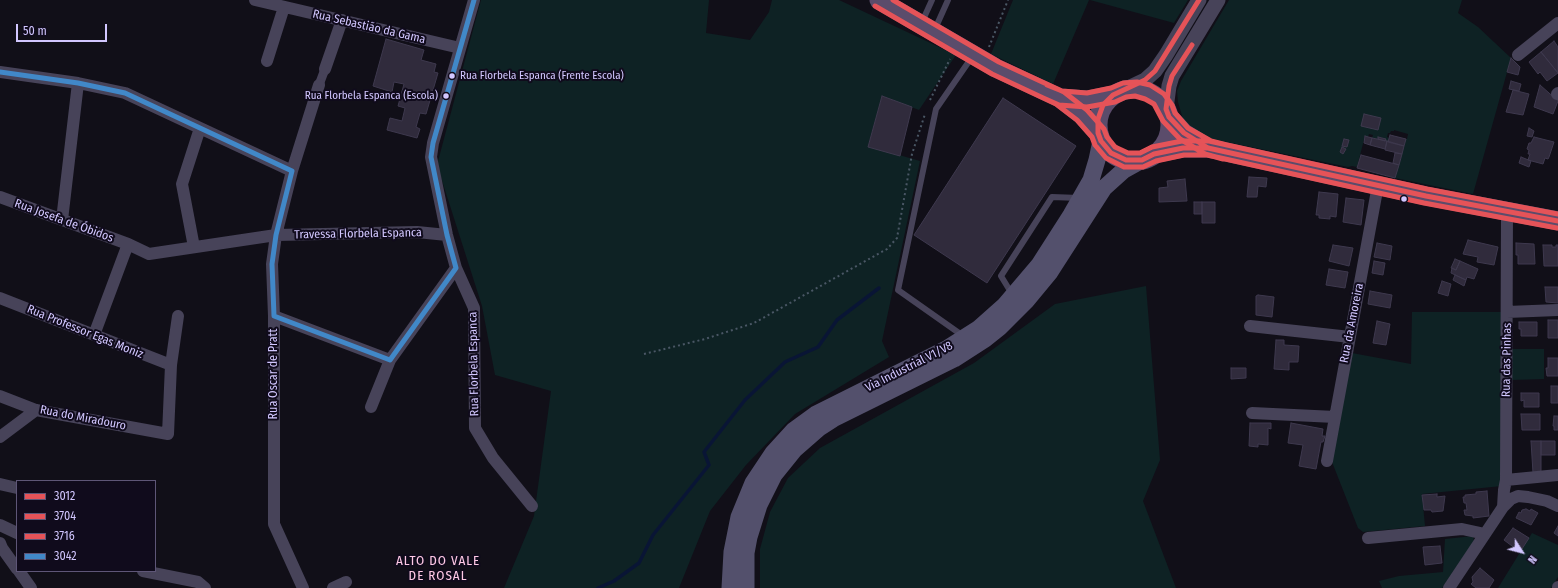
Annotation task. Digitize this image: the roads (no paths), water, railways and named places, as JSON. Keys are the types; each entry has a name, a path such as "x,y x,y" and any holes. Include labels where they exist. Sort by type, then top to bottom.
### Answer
{"main road":[{"path":"879,0 1006,74 1060,98 1082,115 1111,153 1126,160 1148,157 1183,148 1208,148 1507,212 1558,221"},
{"path":"1060,98 1087,100 1136,89 1148,92 1159,99 1184,133 1208,148"},
{"path":"1100,137 1098,119 1103,105 1119,93"},
{"path":"1148,157 1162,147 1167,138 1170,127 1168,113"},
{"name":"Via Industrial V1/V8","path":"730,588 735,534 746,500 762,467 784,439 816,414 919,363 963,339 991,317 1014,296 1039,265 1091,180 1097,160 1100,137"},
{"name":"Via Industrial V1/V8","path":"746,588 748,542 758,505 774,475 794,449 819,428 834,419 954,359 985,339 1000,327 1026,301 1050,272 1104,188 1124,170 1148,157"}],"street":[{"name":"Rua Sebastião da Gama","path":"255,0 460,48"},
{"name":"Rua Florbela Espanca","path":"474,0 433,143 431,157 447,235 456,268 474,308 475,428 493,458 532,506"},
{"path":"1119,93 1145,80 1155,71 1200,0"},
{"path":"1168,113 1169,86 1172,76 1218,0"},
{"path":"267,61 284,7"},
{"name":"Rua Oscar de Pratt","path":"303,588 274,524 274,316 272,264 276,235 292,171 319,85 342,20"},
{"path":"1518,55 1558,23"},
{"path":"0,72 78,83 125,93 292,171"},
{"path":"62,220 78,83"},
{"path":"194,247 182,184 200,128"},
{"name":"Rua da Amoreira","path":"1327,461 1378,185"},
{"name":"Rua Josefa de Óbidos","path":"0,197 128,244"},
{"name":"Rua das Pinhas","path":"1503,507 1506,480 1508,312 1507,212"},
{"name":"Travessa Florbela Espanca","path":"128,244 149,254 276,235 417,232 447,235"},
{"path":"94,335 128,244"},
{"path":"371,407 390,360 456,268"},
{"name":"Rua Professor Egas Moniz","path":"0,298 171,365"},
{"path":"1508,312 1558,310"},
{"path":"171,365 178,316"},
{"path":"274,316 390,360"},
{"path":"1250,326 1350,336"},
{"name":"Rua do Miradouro","path":"0,396 36,410 168,434 171,365"},
{"path":"0,437 36,410"},
{"path":"1252,413 1335,417"},
{"path":"1506,480 1558,475"},
{"path":"0,484 16,488"},
{"path":"1449,588 1503,507 1511,499 1518,496 1538,498 1558,506"},
{"path":"0,525 16,533"},
{"path":"1368,538 1462,529 1485,534"},
{"path":"0,543 16,567"},
{"path":"19,572 31,588"},
{"path":"148,572 198,582 205,588"},
{"path":"333,588 346,582"}],"lane":[{"path":"927,28 932,0"},
{"path":"927,28 948,0"},
{"path":"963,339 959,333 898,290 936,109 971,54"},
{"path":"1014,296 1001,276 1052,197 1080,198"},
{"path":"996,268 1003,272"}],"waterway":[{"path":"598,588 614,581 639,563 653,535 709,465 704,452 745,400 785,362 818,347 837,320 879,288"}],"place":[{"name":"Rua Florbela Espanca (Frente Escola)","path":"452,76"},
{"name":"Rua Florbela Espanca (Escola)","path":"446,96"}],"district":[{"name":"ALTO DO VALE DE ROSAL","path":"438,568"}]}
